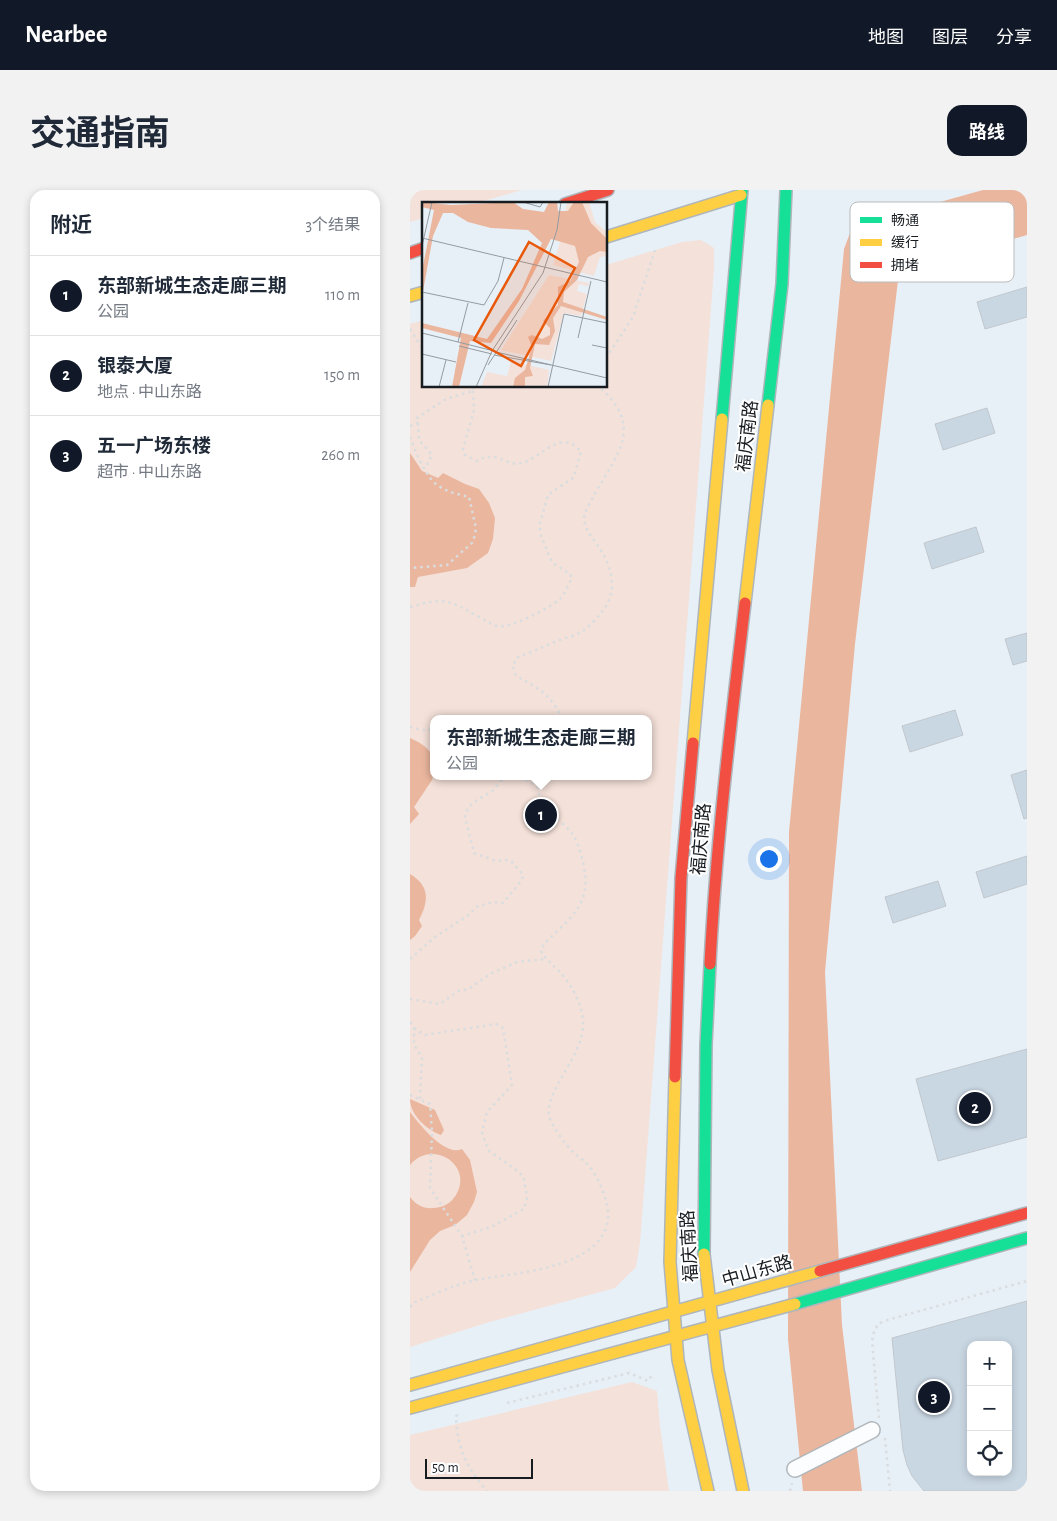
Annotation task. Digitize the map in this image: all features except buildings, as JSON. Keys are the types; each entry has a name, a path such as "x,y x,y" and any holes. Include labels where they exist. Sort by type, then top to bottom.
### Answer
{"main road":[{"path":"571,202 608,190"},
{"name":"福庆南路","path":"743,1491 718,1370 704,1252 706,1045 714,887 722,798 782,284 786,190"},
{"path":"608,236 744,193"},
{"name":"福庆南路","path":"708,1491 678,1360 670,1262 681,878 744,193"},
{"path":"410,253 422,249"},
{"name":"中山东路","path":"410,1385 710,1303 1027,1213"},
{"path":"410,1408 713,1327 1027,1238"}],"street":[{"path":"795,1469 876,1429"}],"path":[{"path":"608,355 633,317 655,250"},
{"path":"410,329 422,348"},
{"path":"410,607 444,600 456,604 496,626 507,626 539,612 562,598 572,578 570,574 550,558 540,533 540,523 548,494 574,477 581,451 571,443 555,443 532,460 519,464 493,456 485,456 477,461 465,455 463,449 474,410 473,388"},
{"path":"560,715 549,697 539,688 516,676 513,668 516,658 582,632 607,605 612,593 611,572 602,551 588,532 584,518 591,501 618,456 624,439 623,421 619,407 600,388"},
{"path":"426,470 432,456 419,440 417,418 446,399 473,392"},
{"path":"410,426 418,423"},
{"path":"410,436 417,456 434,483 448,491 469,497 476,528 472,543 447,565 410,568"},
{"path":"410,727 428,731 430,729"},
{"path":"410,959 435,937 470,914 476,907 493,902 503,903 522,880 522,875 512,862 507,860 496,861 474,853 465,818 465,812 470,806 491,791 501,780"},
{"path":"526,780 539,788"},
{"path":"410,1306 475,1280 524,1273 567,1263 585,1252 600,1238 608,1221 606,1200 593,1173 587,1163 563,1141 549,1115 550,1103 557,1086 582,1040 584,1021 571,986 559,971 545,960 541,951 544,944 578,907 585,891 585,877 578,846 573,834 547,810 540,797 539,788 542,780"},
{"path":"410,999 440,1004 458,991 469,989 490,974 517,962 545,960"},
{"path":"410,1022 414,1028 425,1034 496,1024 503,1028 512,1085 487,1112 482,1132 488,1150 519,1172 524,1178 527,1198 524,1208 491,1227 462,1236"},
{"path":"414,1028 414,1045 422,1057 420,1099"},
{"path":"410,1095 430,1104 432,1132 430,1188 462,1236 475,1280"},
{"path":"890,1491 884,1431 876,1429 872,1341 874,1330 878,1324 884,1321 1027,1281"},
{"path":"504,1404 629,1373 648,1381 652,1374"},
{"path":"465,1414 456,1416 460,1449 472,1474 487,1491"}],"shaded area":[{"path":"410,190 522,190 480,202 422,202 422,219 410,222"},
{"path":"983,190 1027,190 1027,235 1014,239 1014,202 940,202"},
{"path":"850,233 850,282 898,282 855,644 825,972 842,1325 862,1491 803,1491 788,1339 789,832 844,249"},
{"path":"701,240 714,248 714,269 640,1243 636,1267 615,1288 486,1323 410,1347 410,324 422,321 422,388 608,388 608,264 682,242"},
{"path":"410,453 422,471 438,478 443,473 479,489 489,503 495,518 493,539 488,553 467,568 418,577 415,587 410,587"},
{"path":"410,738 423,745 430,752 430,780 432,780 414,807 419,814 410,824"},
{"path":"410,874 421,884 426,894 426,900 419,920 422,926 410,940"},
{"path":"410,1099 435,1110 444,1130 441,1135 430,1130 420,1121 413,1111"},
{"path":"410,1112 440,1144 455,1150 462,1149 470,1160 477,1192 467,1215 455,1225 440,1231 430,1240 410,1272 410,1197 423,1207 440,1207 449,1203 456,1195 460,1184 460,1174 448,1159 439,1155 429,1154 419,1157 410,1165"},
{"path":"632,1382 657,1391 669,1491 410,1491 410,1435"}],"traffic: fast":[{"path":"722,419 742,190"},
{"path":"768,405 782,284 786,190"},
{"path":"704,1254 706,1045 710,964"},
{"path":"795,1304 1027,1238"}],"traffic: slow":[{"path":"608,236 741,195"},
{"path":"410,296 422,293"},
{"path":"745,603 768,405"},
{"path":"693,743 722,419"},
{"path":"675,1077 670,1262 678,1360 708,1491"},
{"path":"704,1254 718,1370 743,1491"},
{"path":"410,1385 820,1271"},
{"path":"410,1408 795,1304"}],"traffic: jam":[{"path":"571,202 608,190"},
{"path":"410,253 422,249"},
{"path":"710,964 720,828 745,603"},
{"path":"675,1077 681,878 693,743"},
{"path":"820,1271 1027,1213"}],"place":[{"name":"东部新城生态走廊三期","path":"541,815"},
{"name":"银泰大厦","path":"975,1108"},
{"name":"五一广场东楼","path":"934,1397"}]}
